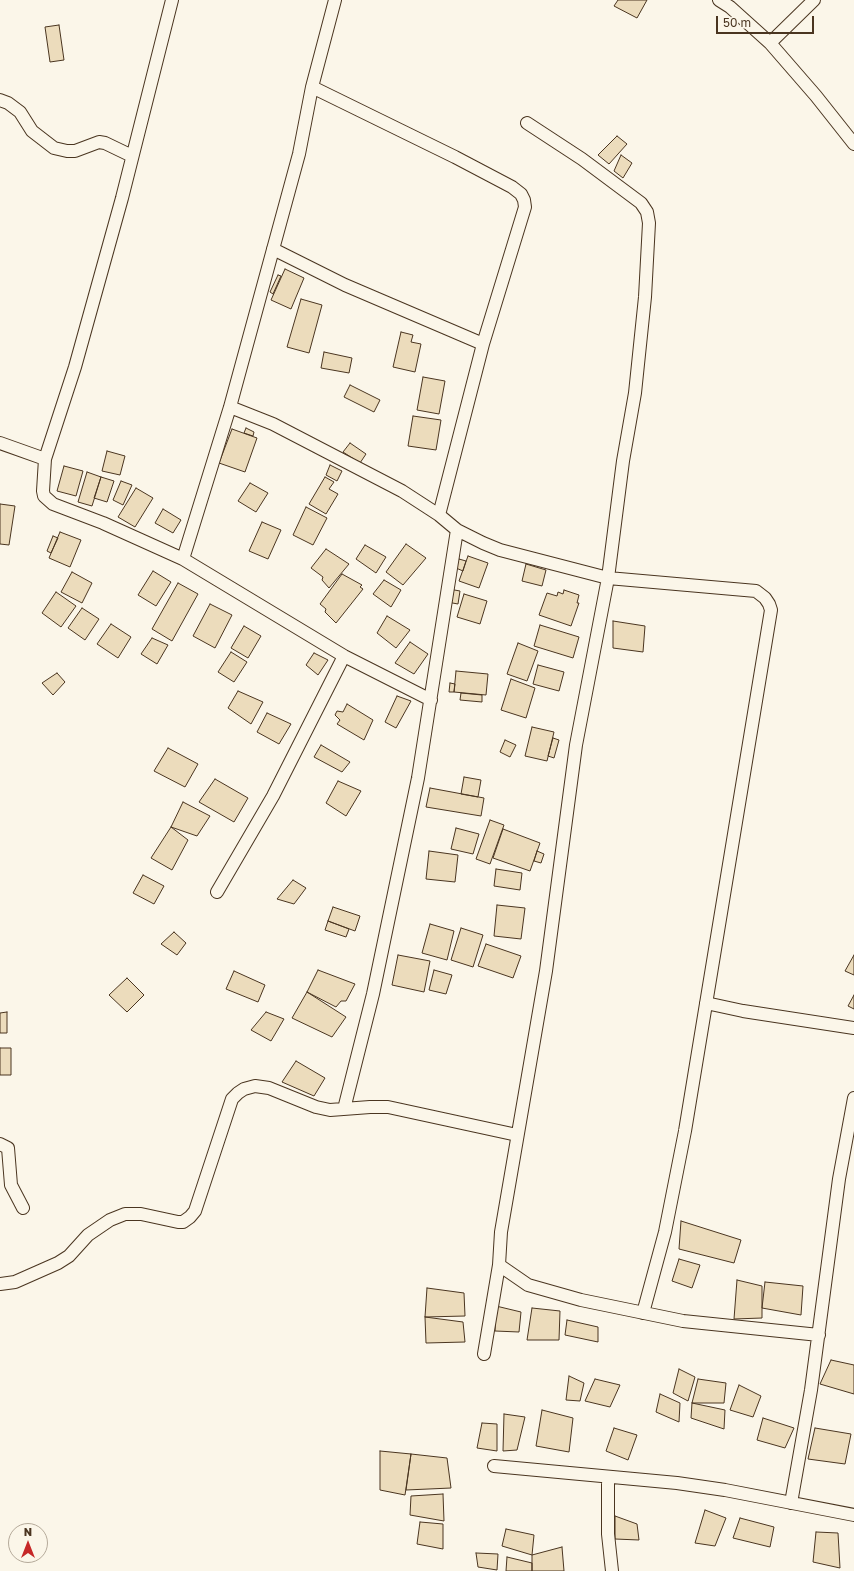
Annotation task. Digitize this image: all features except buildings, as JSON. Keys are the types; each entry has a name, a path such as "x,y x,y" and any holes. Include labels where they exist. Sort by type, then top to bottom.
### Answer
{"street":[{"path":"172,0 132,156 74,367 45,459 43,491 48,500 53,504 103,522 182,559 344,656 431,700"},
{"path":"182,559 230,407 299,154 312,87 335,0"},
{"path":"719,0 730,7 770,43 816,96 854,144"},
{"path":"770,43 814,0"},
{"path":"312,87 455,157 512,187 521,194 525,207 483,344 439,515"},
{"path":"0,100 8,103 20,112 32,131 54,148 75,151 95,142 99,142 105,143 132,156"},
{"path":"484,1354 499,1265 501,1232 546,971 576,745 608,578 623,461 635,394 645,297 649,223 647,212 641,203 630,193 527,123"},
{"path":"273,249 352,288 483,344"},
{"path":"230,407 273,424 370,474 402,491 439,515 457,530 500,550 608,578 756,591 765,598 771,610 685,1131 665,1232 643,1313"},
{"path":"0,444 45,459"},
{"path":"344,1109 374,986 418,778 457,530"},
{"path":"217,892 273,796 344,656"},
{"path":"706,1003 743,1011 854,1028"},
{"path":"0,1284 15,1282 58,1264 69,1256 88,1235 110,1220 125,1214 141,1214 178,1222 183,1222 190,1217 195,1212 232,1099 244,1089 255,1086 269,1088 316,1107 330,1110 388,1107 517,1135"},
{"path":"791,1504 810,1398 839,1179 854,1098"},
{"path":"0,1144 8,1148 11,1185 23,1208"},
{"path":"499,1265 522,1281 534,1287 581,1300 683,1321 819,1335"},
{"path":"494,1466 677,1483 725,1490 854,1515"},
{"path":"608,1477 608,1534 612,1571"}]}
